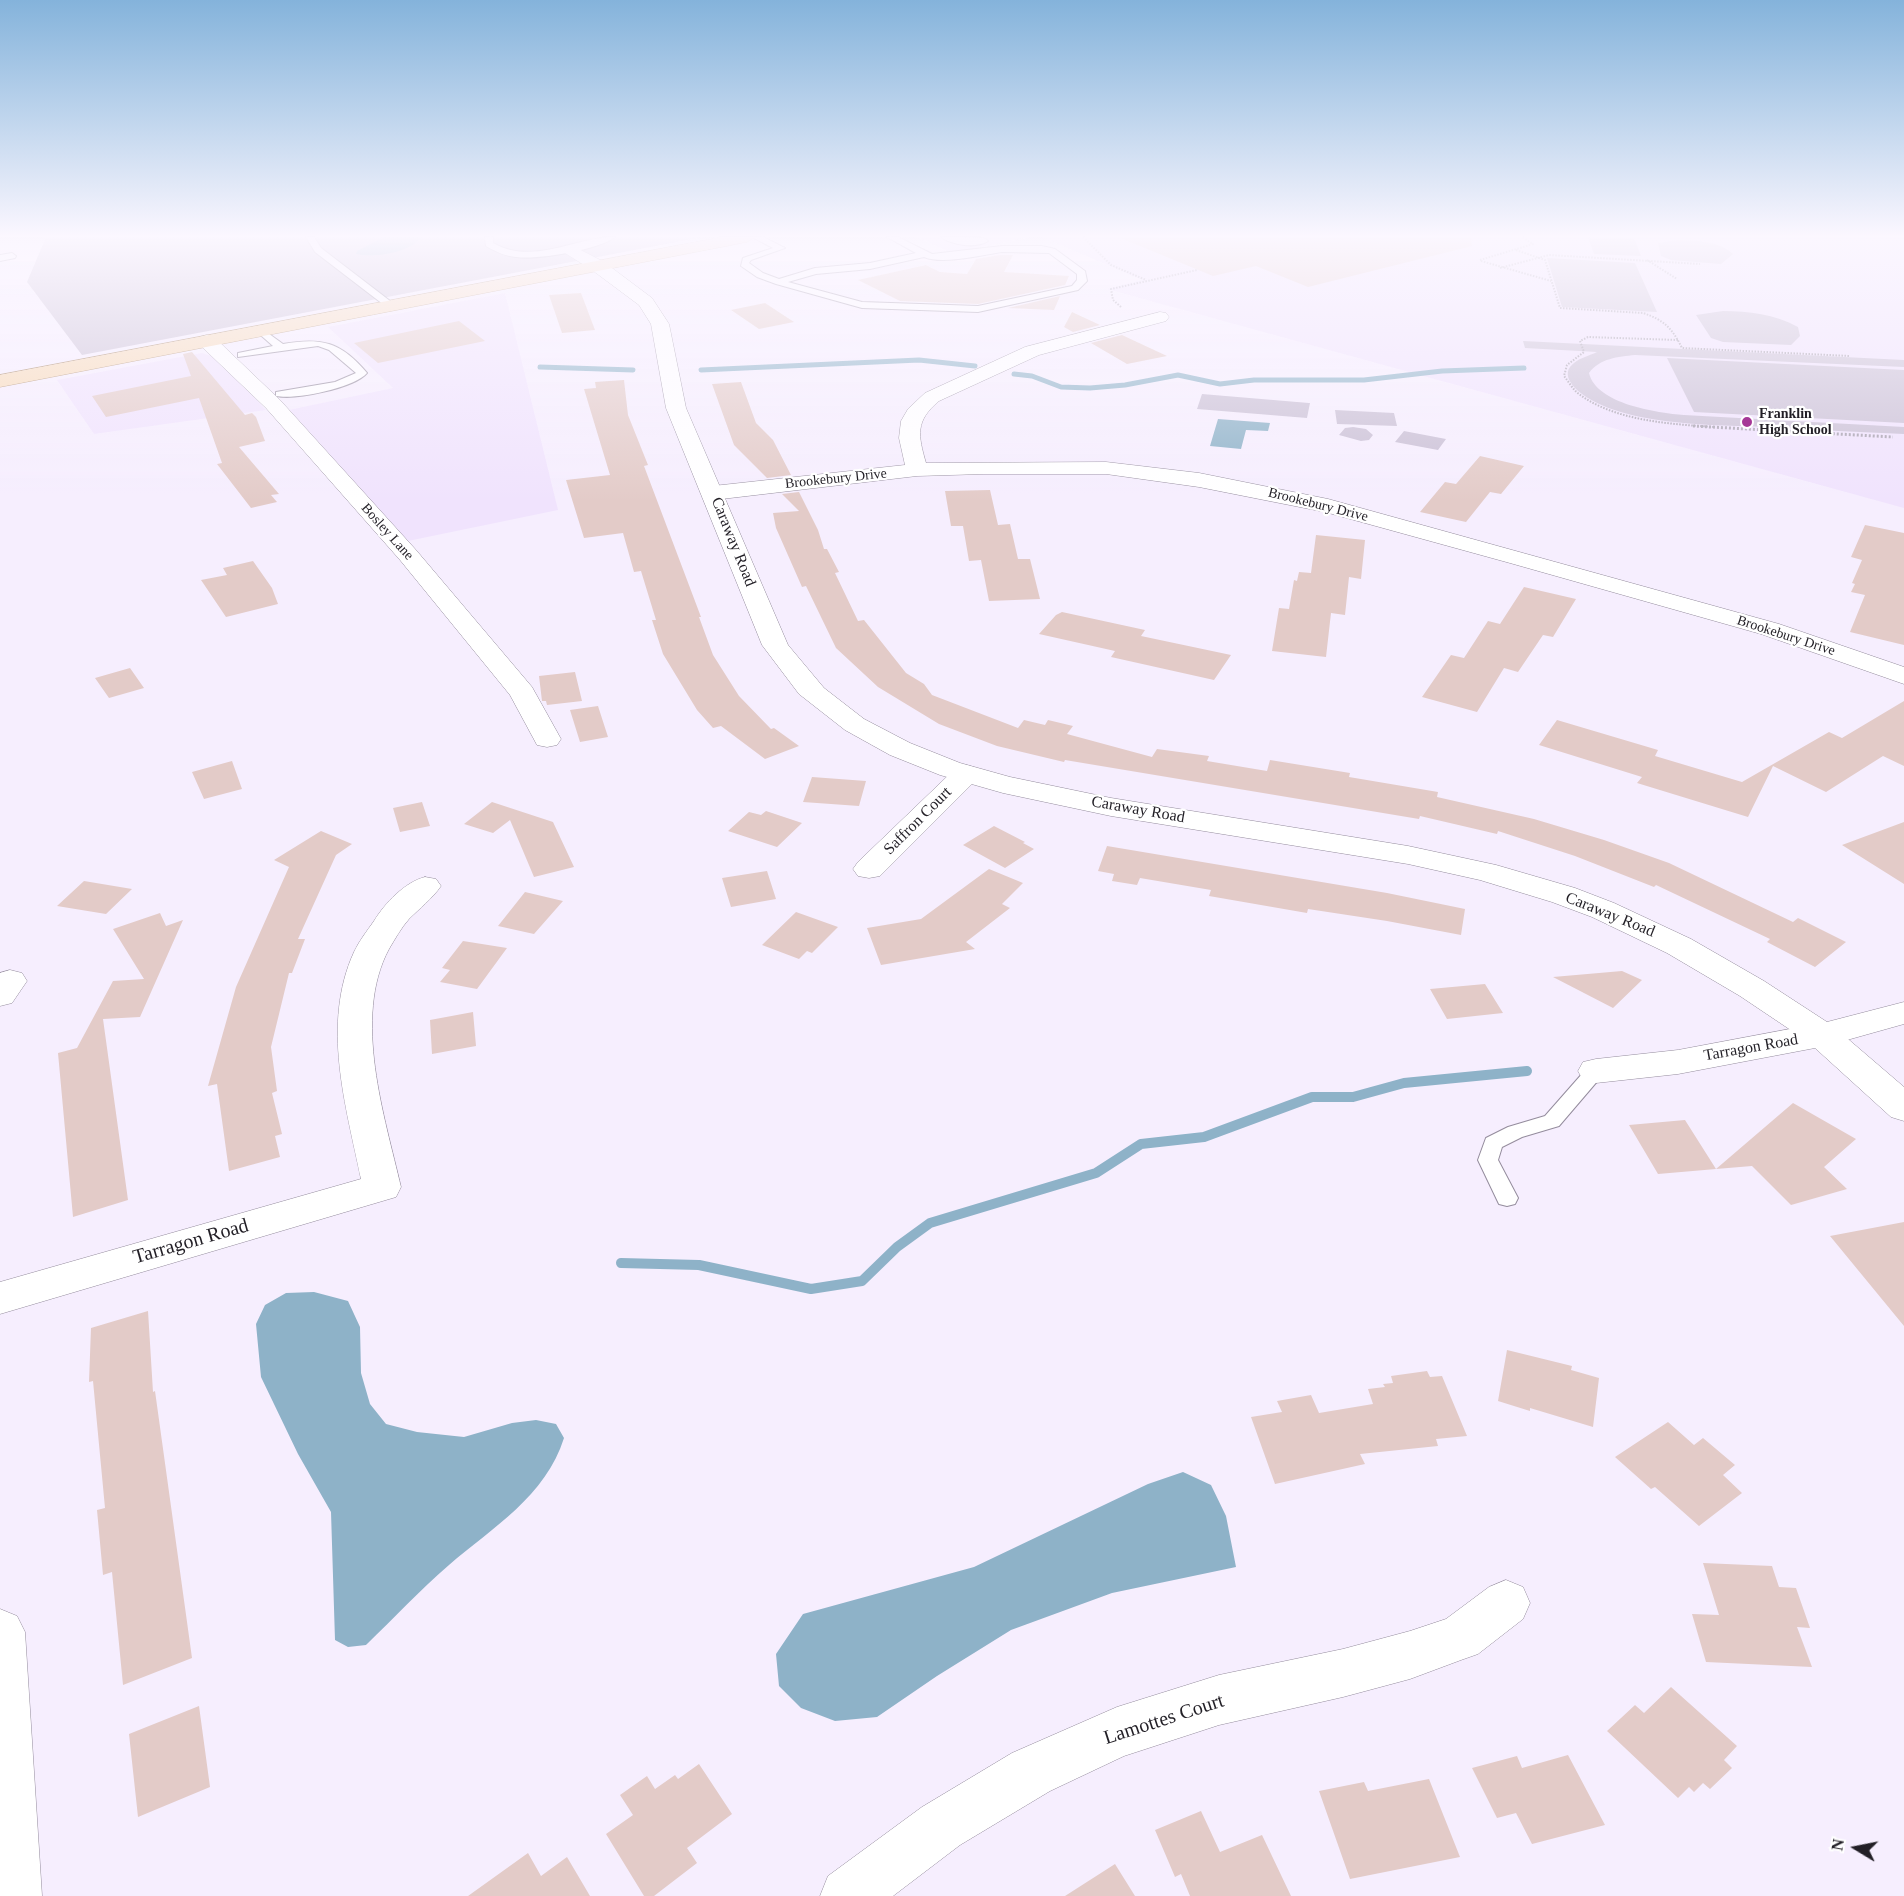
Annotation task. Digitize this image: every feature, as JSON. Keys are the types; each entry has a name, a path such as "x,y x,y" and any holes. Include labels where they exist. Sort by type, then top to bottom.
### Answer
{"main road":[{"path":"0,381 290,325"}],"street":[{"name":"Caraway Road","path":"660,325 676,408 775,645 792,670 821,699 861,727 898,747 966,774 1022,789 1111,806 1395,852 1463,866 1526,883 1584,903 1682,946 1761,993 1822,1035 1904,1108"},
{"path":"917,470 910,446 909,422 921,405 932,397 1032,351 1128,325"},
{"name":"Bosley Lane","path":"207,341 273,404 408,555 522,693 546,739"},
{"name":"Brookebury Drive","path":"713,493 917,470 1106,468 1187,478 1328,506 1770,629 1904,676"},
{"name":"Saffron Court","path":"869,869 966,774"},
{"name":"Tarragon Road","path":"0,1298 382,1187 355,1054 354,1020 360,983 371,950 390,921 425,886"},
{"name":"Tarragon Road","path":"1596,1071 1678,1062 1822,1035 1904,1013"},
{"name":"Lamottes Court","path":"848,1896 942,1826 1031,1772 1117,1733 1219,1700 1343,1673 1410,1655 1461,1637 1506,1604"},
{"path":"0,1632 14,1896"}],"lane":[{"path":"261,331 281,347"},
{"path":"242,355 317,341 331,345 362,373 359,377 345,382 280,394"},
{"path":"1508,1198 1488,1161 1493,1143 1515,1132 1552,1121 1596,1071"}],"path":[{"path":"1671,325 1682,348 1850,356"},
{"path":"1678,340 1588,337 1580,341 1584,352 1566,365 1563,376 1570,387 1596,404 1624,414 1658,421 1696,426 1893,437"}],"shaded area":[{"path":"60,325 237,325 82,355"},
{"path":"513,325 558,510 403,542 284,411 393,388 328,327"},
{"path":"1240,325 1904,325 1904,508"},
{"path":"1703,325 1795,325 1798,327 1800,336 1791,345 1723,342 1711,338"},
{"path":"1523,341 1904,360 1904,367 1635,355 1604,361 1589,373 1594,384 1615,399 1659,412 1904,427 1904,434 1696,424 1640,417 1614,410 1591,400 1574,387 1568,375 1570,367 1580,359 1597,352 1525,348"},
{"path":"202,353 215,357 266,410 94,434 57,380"},
{"path":"1667,358 1904,370 1904,423 1694,412"},
{"path":"1202,394 1310,403 1307,418 1197,409"},
{"path":"1335,410 1394,413 1397,426 1337,424"},
{"path":"1345,428 1366,429 1373,435 1369,440 1361,441 1339,435"},
{"path":"1404,431 1446,439 1438,450 1395,442"}],"water":[{"path":"1218,419 1270,423 1268,431 1246,430 1241,449 1210,446"},
{"path":"314,1292 348,1301 360,1327 361,1373 370,1404 386,1424 417,1432 464,1437 512,1423 536,1420 556,1424 564,1438 556,1459 531,1494 500,1524 417,1594 366,1645 348,1647 335,1640 331,1512 298,1454 261,1377 256,1324 265,1305 286,1293"},
{"path":"1183,1472 1211,1485 1226,1516 1236,1567 1112,1593 1011,1630 877,1717 835,1721 801,1708 779,1686 776,1654 803,1614 974,1567 1148,1484"}],"building":[{"path":"438,325 465,325 485,341 378,363 354,343"},
{"path":"559,325 593,325 595,330 562,333"},
{"path":"754,325 777,325 759,329"},
{"path":"1065,325 1098,325 1073,332"},
{"path":"1122,335 1167,356 1127,364 1091,343"},
{"path":"192,352 245,415 252,413 256,417 265,441 239,447 279,494 271,495 277,502 251,508 217,464 222,463 199,398 106,417 92,396 191,376 183,354"},
{"path":"624,380 628,415 648,465 644,466 713,655 739,696 771,729 774,728 799,746 765,759 721,726 713,728 697,710 663,654 652,620 656,620 641,571 634,572 623,533 584,538 566,480 610,475 584,389 596,388 595,382"},
{"path":"741,382 756,423 773,440 791,475 767,478 734,445 712,384"},
{"path":"1480,456 1524,466 1501,494 1490,492 1466,522 1420,512 1445,482 1456,484"},
{"path":"990,490 998,525 1010,524 1018,559 1030,559 1040,599 989,601 981,560 969,561 963,526 951,526 945,491"},
{"path":"799,492 818,530 824,549 827,549 839,572 835,573 858,621 864,620 906,673 924,684 932,695 1018,728 1024,720 1045,725 1048,720 1073,726 1067,734 1152,757 1157,749 1209,756 1207,761 1267,771 1270,760 1350,773 1349,777 1438,792 1437,797 1534,819 1669,863 1793,922 1798,918 1846,942 1815,967 1767,942 1770,939 1656,885 1654,887 1575,856 1498,831 1497,834 1420,816 1419,819 1065,760 1064,762 997,746 939,724 878,687 836,648 806,586 802,587 776,528 773,513 799,511 782,494"},
{"path":"1865,525 1904,533 1904,645 1850,632 1865,595 1851,592 1855,584 1852,583 1862,560 1851,557"},
{"path":"1316,535 1365,540 1361,579 1349,577 1345,615 1331,613 1326,657 1272,651 1279,608 1289,609 1294,580 1297,581 1299,572 1311,573"},
{"path":"253,561 272,588 278,604 226,617 201,580 227,575 223,568"},
{"path":"1524,587 1576,599 1553,637 1543,635 1518,672 1504,668 1477,712 1422,697 1451,655 1464,658 1488,621 1500,624"},
{"path":"1062,612 1145,630 1141,636 1231,655 1214,680 1111,657 1115,651 1039,634 1056,615"},
{"path":"130,668 144,688 109,698 95,678"},
{"path":"575,672 582,701 547,705 546,701 542,701 539,676"},
{"path":"1904,701 1904,766 1883,756 1826,792 1773,766 1748,817 1637,783 1642,777 1539,745 1557,720 1658,750 1655,756 1742,782 1829,732 1842,738"},
{"path":"598,706 608,737 580,742 570,710"},
{"path":"232,761 242,789 204,799 192,772"},
{"path":"812,777 866,781 859,806 803,802"},
{"path":"422,802 430,826 400,832 393,808"},
{"path":"492,802 553,822 574,867 534,877 510,820 493,833 464,824"},
{"path":"766,811 802,823 777,847 728,831 749,812 761,815"},
{"path":"1904,822 1904,884 1842,845"},
{"path":"994,826 1034,849 1005,868 963,845"},
{"path":"321,831 352,844 336,855 298,939 305,939 292,973 289,973 271,1047 277,1091 272,1093 282,1134 275,1136 280,1157 229,1171 217,1084 208,1086 236,987 289,867 274,860"},
{"path":"1107,846 1387,893 1465,909 1461,935 1387,921 1308,909 1307,913 1209,896 1211,890 1140,878 1137,885 1112,881 1114,874 1098,871"},
{"path":"989,869 1023,883 1002,904 1010,908 966,942 975,949 881,965 867,928 921,919"},
{"path":"767,871 776,899 731,907 722,878"},
{"path":"84,881 132,889 106,914 57,906"},
{"path":"525,892 563,901 534,934 498,926"},
{"path":"796,912 838,927 812,953 807,951 799,959 762,945"},
{"path":"160,913 166,926 183,920 140,1017 103,1019 128,1200 73,1217 58,1053 77,1048 113,981 144,979 113,929"},
{"path":"463,941 507,948 477,989 440,982 450,970 442,968"},
{"path":"1622,971 1642,980 1613,1008 1553,977"},
{"path":"1485,984 1503,1013 1447,1019 1430,989"},
{"path":"473,1012 476,1046 432,1054 430,1020"},
{"path":"1793,1103 1856,1139 1824,1167 1847,1189 1791,1205 1752,1166 1716,1169"},
{"path":"1685,1120 1716,1169 1658,1174 1629,1125"},
{"path":"1904,1222 1904,1326 1830,1236"},
{"path":"148,1311 153,1392 155,1391 192,1658 123,1685 112,1572 103,1575 97,1510 105,1508 93,1381 89,1382 91,1328"},
{"path":"1507,1350 1572,1366 1571,1370 1599,1378 1593,1427 1498,1401"},
{"path":"1427,1371 1430,1377 1442,1376 1467,1436 1436,1439 1438,1446 1360,1454 1365,1464 1275,1484 1251,1417 1282,1412 1277,1401 1311,1395 1319,1413 1373,1404 1368,1389 1385,1387 1383,1384 1393,1383 1391,1376"},
{"path":"1668,1422 1694,1445 1703,1438 1735,1465 1723,1475 1742,1493 1699,1526 1655,1487 1651,1489 1615,1457"},
{"path":"1703,1563 1772,1566 1779,1587 1796,1588 1810,1628 1797,1627 1812,1667 1706,1662 1692,1614 1719,1615"},
{"path":"1671,1687 1737,1746 1724,1760 1732,1768 1710,1789 1703,1783 1694,1792 1689,1787 1678,1798 1607,1731 1635,1705 1644,1713"},
{"path":"199,1706 210,1787 138,1817 129,1734"},
{"path":"1568,1755 1605,1825 1532,1844 1516,1813 1497,1818 1472,1768 1517,1756 1522,1768"},
{"path":"699,1764 732,1814 687,1848 697,1863 654,1896 644,1896 606,1834 633,1815 620,1795 647,1776 655,1789 675,1775 678,1779"},
{"path":"1429,1779 1460,1857 1350,1879 1319,1791 1364,1782 1368,1791"},
{"path":"1201,1811 1220,1852 1262,1835 1291,1896 1190,1896 1181,1874 1175,1877 1155,1830"},
{"path":"528,1853 541,1876 567,1857 590,1896 468,1896"},
{"path":"1115,1864 1135,1896 1065,1896"}],"waterway":[{"path":"701,370 919,360 975,366"},
{"path":"540,367 633,370"},
{"path":"1014,374 1032,376 1061,387 1090,388 1125,385 1178,375 1220,384 1254,380 1364,380 1442,371 1524,368"},
{"path":"621,1263 699,1265 811,1289 862,1281 897,1247 930,1223 1096,1173 1141,1144 1204,1137 1312,1097 1353,1097 1404,1083 1527,1071"}],"place":[{"name":"Franklin High School","path":"1747,422"}]}
